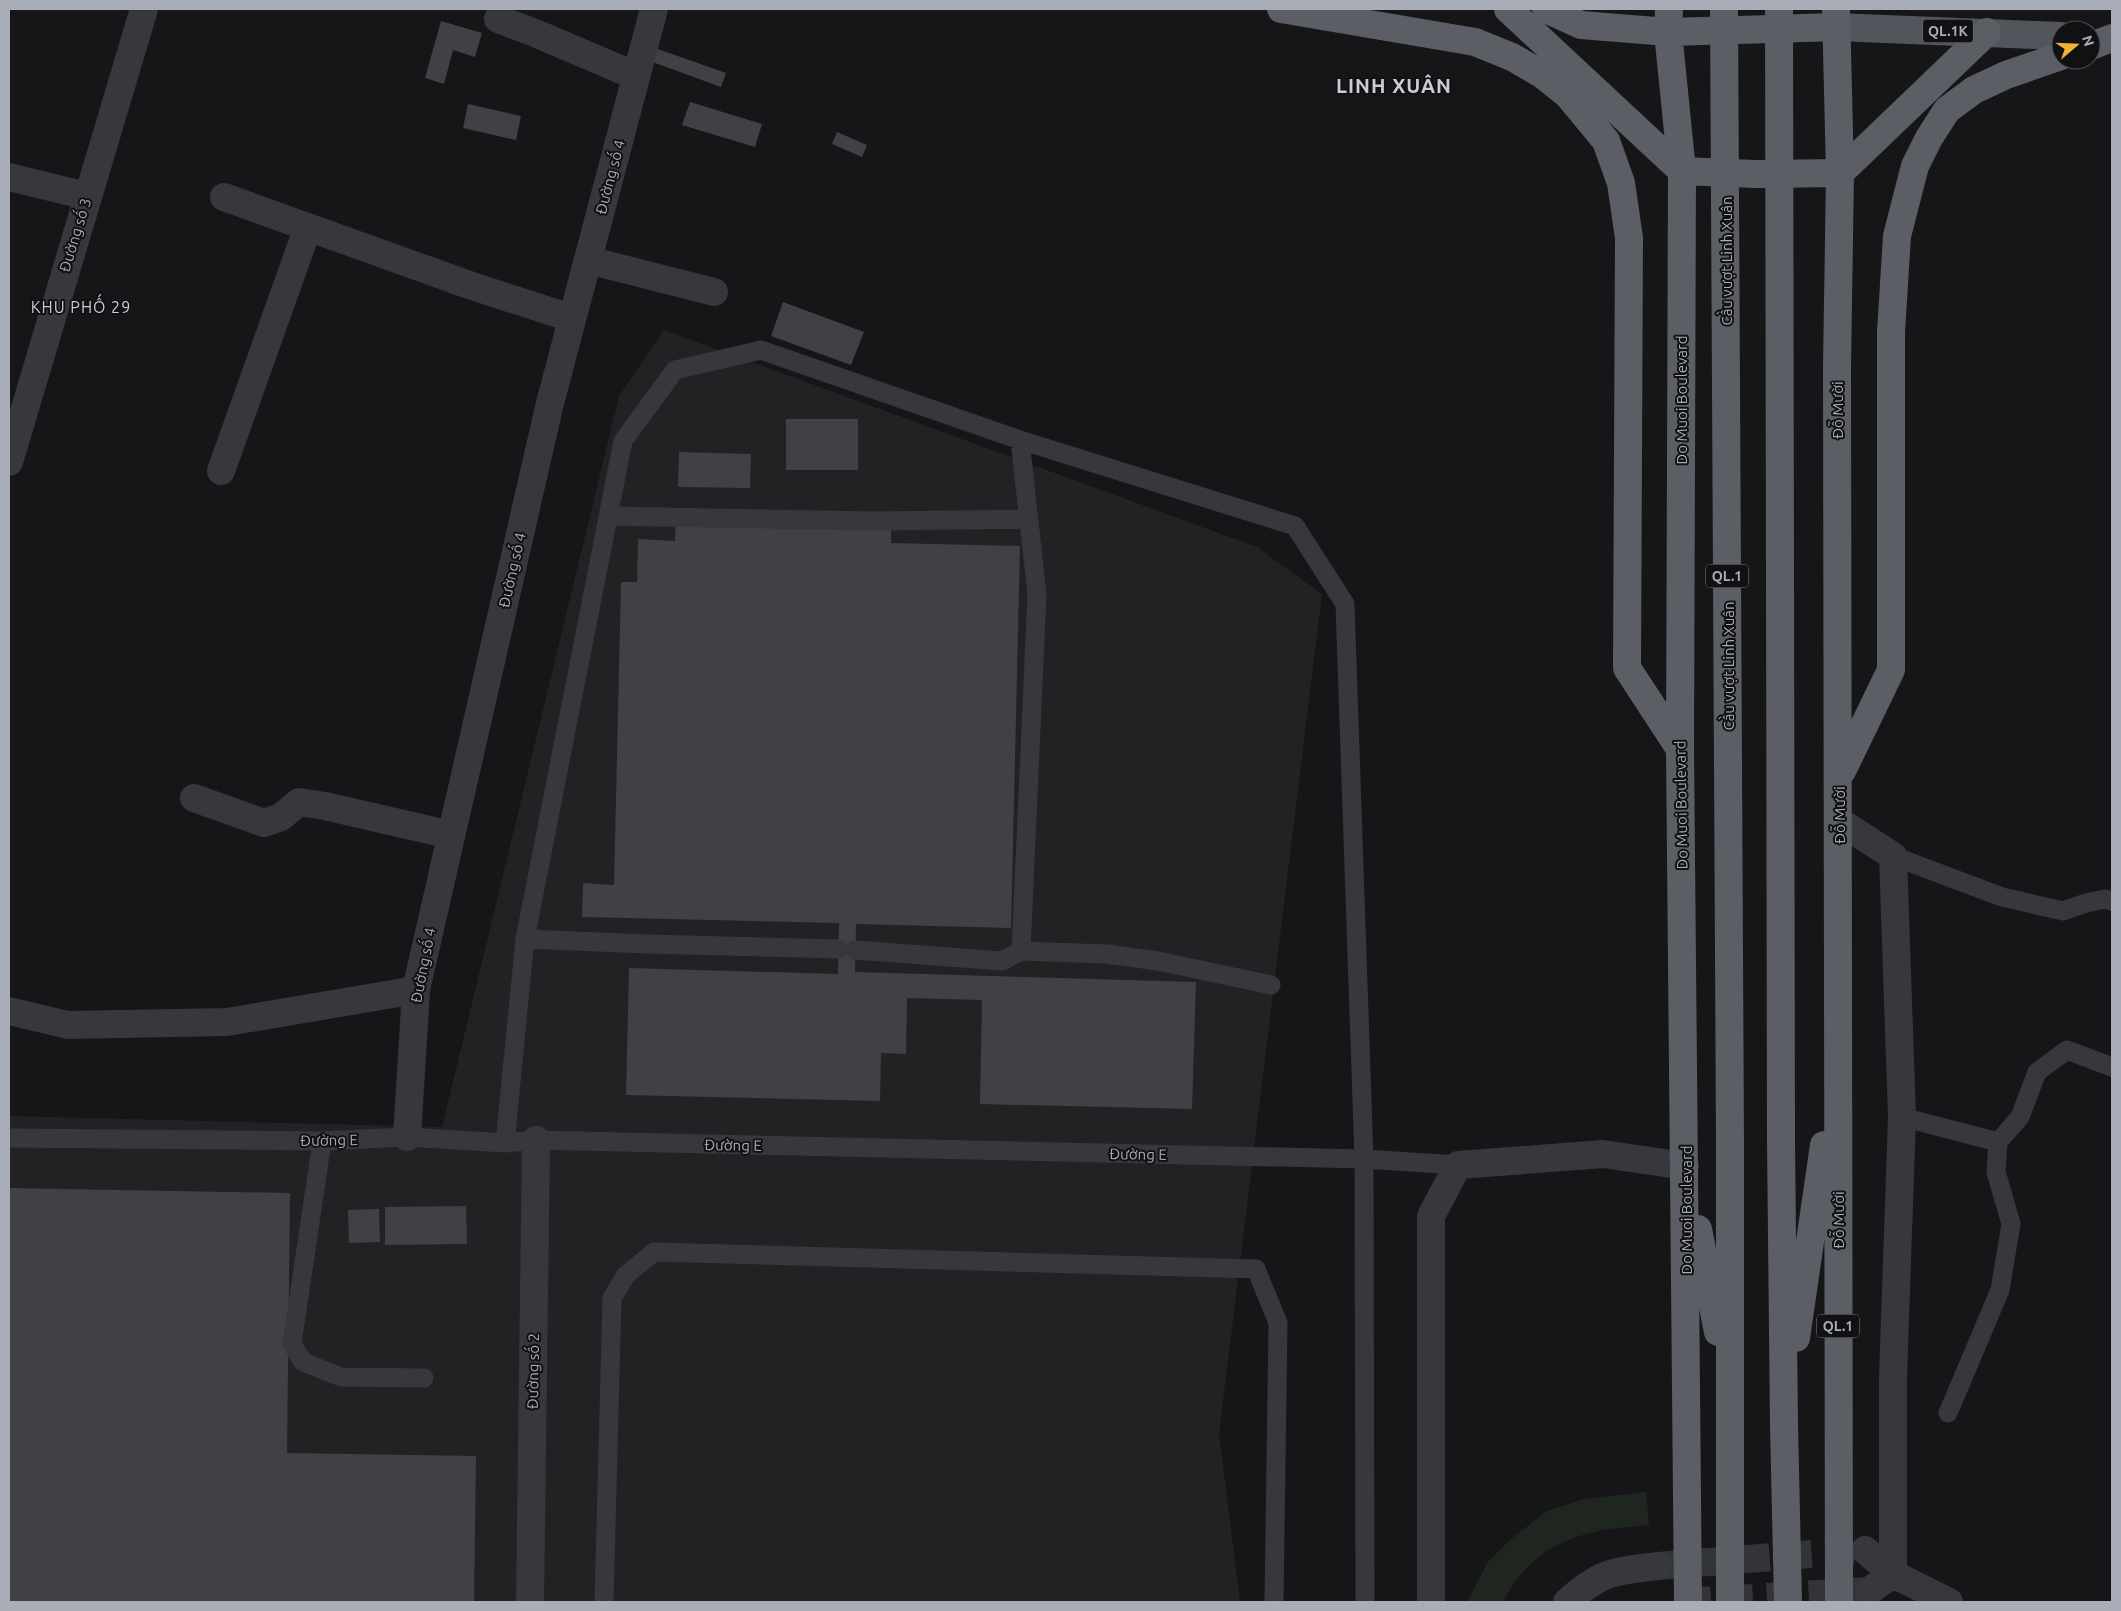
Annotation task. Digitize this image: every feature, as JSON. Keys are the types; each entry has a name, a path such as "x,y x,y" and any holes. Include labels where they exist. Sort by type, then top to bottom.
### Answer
{"highway":[{"path":"1281,9 1475,42 1512,57 1543,75 1568,95 1606,141 1621,183 1629,238 1628,668 1680,749"},
{"path":"1508,9 1682,171 1755,174 1840,173 1987,32"},
{"path":"1546,9 1581,25 1669,20 1836,18"},
{"name":"Cầu vượt Linh Xuân","path":"1724,9 1731,1395"},
{"path":"1778,9 1781,1141 1788,1602"},
{"name":"Đỗ Mười","path":"1836,18 1840,173 1837,368 1839,1602"},
{"name":"Do Muoi Boulevard","path":"1669,20 1682,171 1680,749 1688,1602"},
{"path":"1839,778 1891,670 1892,323 1897,236 1915,166 1929,138 1947,110 1974,90 2006,75 2051,59"},
{"path":"1784,1426 1838,1049"},
{"path":"1685,1166 1731,1395"},
{"name":"QL.1","path":"1730,1602 1731,1395"}],"main road":[{"name":"QL.1K","path":"1836,18 1987,32 2051,35"}],"street":[{"name":"Đường số 3","path":"9,462 14,424 118,100 144,9"},
{"name":"Đường số 4","path":"407,1137 416,990 549,407 654,9"},
{"path":"498,20 535,33 636,76"},
{"path":"9,177 87,196"},
{"path":"224,197 472,286 571,318"},
{"path":"221,471 308,227"},
{"path":"588,260 714,292"},
{"path":"194,798 264,823 281,818 299,802 325,806 451,835"},
{"path":"1839,821 1893,856 1902,1117 1894,1377 1893,1574"},
{"path":"9,1012 68,1025 227,1022 416,990"},
{"name":"Đường số 2","path":"530,1602 536,1140"},
{"path":"1431,1602 1431,1216 1458,1165 1603,1154 1685,1166"},
{"path":"1865,1550 1893,1574 1950,1602"},
{"path":"1567,1602 1587,1584 1616,1571 1658,1566"},
{"path":"1869,1591 1893,1574"}],"lane":[{"path":"505,1143 525,939 623,441 675,370 761,350 1020,440 1294,526 1345,604 1364,1159 1365,1602"},
{"path":"1020,440 1037,594 1022,951"},
{"path":"609,516 874,521 1028,519"},
{"path":"1893,856 2002,897 2063,911 2110,896"},
{"path":"525,939 847,949 1002,961 1022,951 1107,954 1158,961 1270,985"},
{"path":"1948,1413 2000,1290 2011,1224 1996,1172 1998,1142 2020,1116 2037,1072 2067,1050 2112,1068"},
{"path":"1902,1117 1998,1142"},
{"name":"Đường E","path":"9,1138 322,1142 407,1137 505,1143 536,1140 1364,1159 1458,1165"},
{"path":"322,1142 292,1344 303,1362 341,1377 424,1378"},
{"path":"604,1602 612,1298 626,1275 654,1252 1256,1269 1278,1323 1274,1602"}],"shaded area":[{"path":"664,330 1257,547 1322,594 1219,1434 1240,1602 9,1602 9,1116 442,1127 619,396"},
{"path":"1646,1492 1649,1525 1603,1530 1564,1542 1547,1551 1531,1564 1516,1581 1503,1602 1467,1602 1488,1562 1511,1539 1547,1511 1584,1499"}],"building":[{"path":"441,21 482,33 475,57 453,50 444,84 425,78"},
{"path":"652,47 726,73 721,87 647,60"},
{"path":"690,102 762,124 755,147 682,125"},
{"path":"468,104 521,116 516,140 463,128"},
{"path":"837,132 867,145 862,157 832,144"},
{"path":"783,302 864,332 851,365 771,336"},
{"path":"786,419 858,419 858,470 786,470"},
{"path":"679,452 751,454 750,488 678,487"},
{"path":"676,518 891,524 891,543 1020,546 1011,928 856,924 855,972 1196,982 1192,1109 980,1104 982,1000 907,998 906,1054 881,1053 880,1101 626,1095 629,968 838,974 839,923 582,917 583,883 614,885 621,582 637,582 638,539 675,541"},
{"path":"9,1188 290,1193 287,1453 476,1456 474,1602 9,1602"},
{"path":"466,1206 467,1244 385,1245 385,1207"},
{"path":"379,1209 380,1242 349,1243 348,1210"}],"tunnel":[{"path":"1658,1566 1864,1550"},
{"path":"1683,1602 1869,1591"}],"district":[{"name":"LINH XUÂN","path":"1394,85"},
{"name":"KHU PHỐ 29","path":"81,307"}]}
